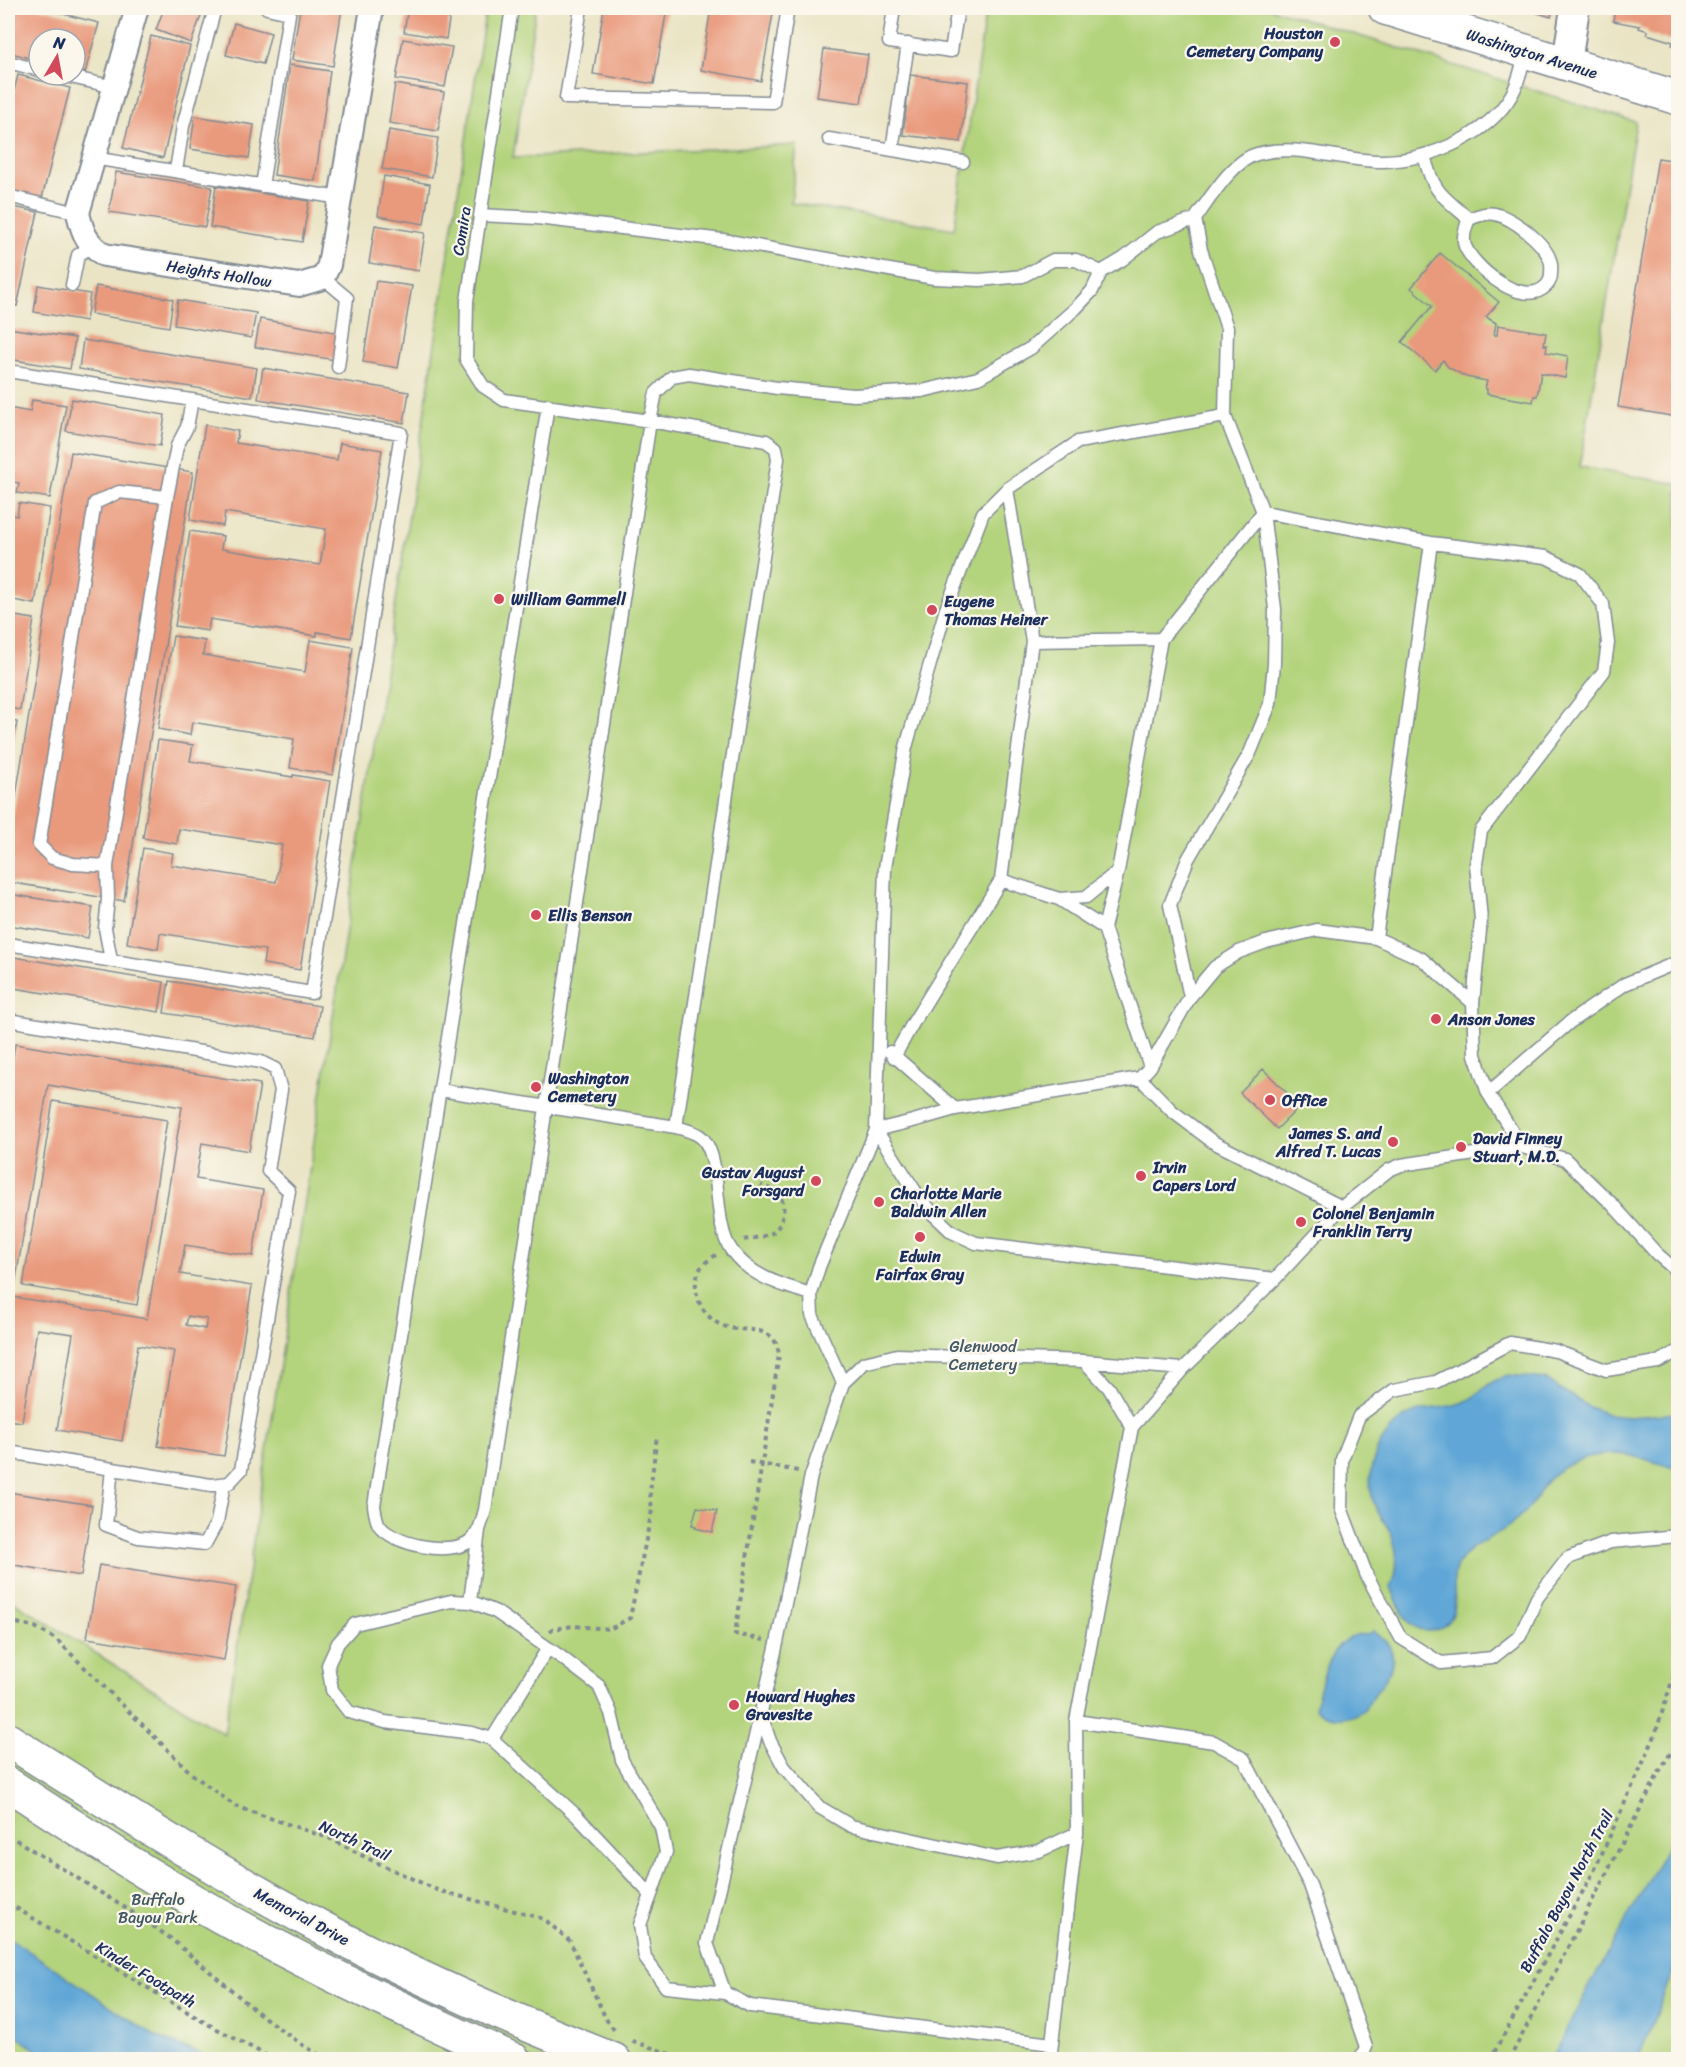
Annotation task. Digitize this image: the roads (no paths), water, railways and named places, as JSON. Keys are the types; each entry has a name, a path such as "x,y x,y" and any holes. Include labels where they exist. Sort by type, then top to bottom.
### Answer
{"main road":[{"name":"Washington Avenue","path":"1385,8 1678,98"},
{"name":"Memorial Drive","path":"8,1740 237,1882 325,1930 439,1986 553,2036 618,2043"},
{"path":"8,1784 126,1861 219,1916 318,1968 514,2060"}],"street":[{"path":"92,246 83,234 78,213 137,8"},
{"path":"323,278 329,265 372,8"},
{"path":"1567,63 1575,8"},
{"name":"Heights Hollow","path":"92,246 104,255 300,285 323,278"}],"lane":[{"path":"176,171 183,126 215,8"},
{"path":"262,186 290,10 267,8"},
{"name":"Comira","path":"512,8 467,301 466,359 483,386 504,400 548,405 766,441 776,448 778,459 676,1127"},
{"path":"581,8 566,98 773,102 788,8"},
{"path":"894,8 890,42 951,51 958,8"},
{"path":"892,150 908,44"},
{"path":"470,1602 479,1528 485,1510 656,393 672,377 689,374 777,388 854,395 922,391 978,378 1031,348 1092,291 1101,272 1123,259 1157,232 1195,219 1231,171 1255,154 1288,150 1383,161 1424,155 1443,148 1478,131 1499,113 1513,93 1526,51"},
{"path":"8,62 27,67"},
{"path":"87,81 114,87"},
{"path":"829,139 963,162"},
{"path":"1424,155 1428,172 1438,192 1469,219"},
{"path":"93,158 340,198"},
{"path":"8,196 78,213"},
{"path":"1480,214 1496,214 1515,223 1539,242 1551,261 1551,278 1546,286 1536,291 1519,291 1501,285 1478,265 1465,245 1464,231 1469,219 1480,214"},
{"path":"480,215 537,218 723,240 934,278 980,280 1023,276 1053,260 1076,260 1101,272"},
{"path":"1190,997 1170,905 1188,859 1250,753 1270,704 1274,664 1275,609 1263,512 1225,416 1227,328 1201,250 1195,219"},
{"path":"72,285 78,255 92,246"},
{"path":"323,278 347,298 338,367"},
{"path":"8,371 401,433 312,993 8,944"},
{"path":"111,960 105,927 108,899 107,866 167,497 177,446 187,427 192,400"},
{"path":"479,1528 471,1540 455,1548 435,1548 396,1539 380,1525 374,1506 548,405"},
{"path":"843,1383 812,1316 812,1294 819,1267 876,1130 885,868 906,747 945,612 983,513 1007,489 1078,442 1225,416"},
{"path":"894,1057 1001,880 1032,641 1007,489"},
{"path":"107,866 72,864 52,858 39,845 85,562 95,503 119,492 167,497"},
{"path":"1263,512 1431,543 1546,556 1580,574 1603,604 1608,643 1604,671 1481,831 1476,864 1481,920 1473,1003 1475,1054 1488,1093 1522,1147"},
{"path":"1150,1067 1104,928 1118,871 1161,639 1263,512"},
{"path":"1376,938 1431,543"},
{"path":"1032,641 1161,639"},
{"path":"1059,899 1086,897 1118,871"},
{"path":"1001,880 1059,899 1104,928"},
{"path":"876,1130 955,1109 1140,1078 1150,1067 1190,997 1215,967 1239,952 1266,942 1317,930 1376,938 1422,959 1473,1003"},
{"path":"1488,1093 1570,1023 1606,997 1625,984 1678,962"},
{"path":"8,1020 261,1062 275,1069 281,1090 268,1171 289,1191 241,1470 229,1483 211,1485 8,1452"},
{"path":"880,1040 894,1057 955,1109"},
{"path":"1140,1078 1172,1111 1213,1142 1342,1207"},
{"path":"440,1090 692,1131 704,1139 710,1151 723,1232 729,1247 751,1270 781,1285 812,1294"},
{"path":"876,1130 915,1191 934,1215 952,1232 976,1243 1275,1279"},
{"path":"1050,2060 1077,1833 1076,1721 1132,1427 1183,1369 1275,1279 1342,1207 1389,1170 1401,1165 1522,1147 1565,1160 1612,1204 1658,1254 1678,1272"},
{"path":"1678,1351 1658,1362 1606,1370 1556,1351 1510,1343 1436,1382 1394,1390 1359,1416 1342,1459 1341,1508 1366,1576 1401,1638 1440,1663 1492,1658 1520,1636 1537,1598 1568,1558 1611,1542 1678,1536"},
{"path":"725,1993 707,1943 777,1643 812,1473 843,1383 864,1363 897,1355 1084,1361 1183,1369"},
{"path":"1084,1361 1109,1388 1132,1427"},
{"path":"112,1469 106,1524 138,1538 205,1544 217,1522 224,1484"},
{"path":"651,1895 577,1816 492,1739 472,1733 385,1722 349,1712 332,1690 328,1665 338,1643 355,1624 451,1600 470,1602 496,1612 599,1686 611,1713 622,1760 661,1827 666,1852 651,1895 640,1925 645,1958 666,1987 725,1993 750,2006 1052,2044"},
{"path":"492,1739 543,1645"},
{"path":"761,1714 770,1741 784,1767 819,1807 851,1826 997,1858 1039,1851 1077,1833"},
{"path":"1076,1721 1214,1742 1244,1759 1310,1885 1366,2047 1360,2060"}],"water":[{"path":"1508,1375 1545,1379 1587,1406 1609,1415 1629,1417 1678,1413 1678,1469 1639,1457 1615,1454 1594,1456 1573,1462 1563,1468 1547,1481 1531,1505 1509,1526 1472,1548 1460,1560 1454,1576 1455,1606 1450,1620 1437,1630 1419,1629 1403,1614 1391,1587 1395,1574 1396,1554 1391,1534 1377,1510 1372,1495 1370,1483 1374,1459 1384,1438 1401,1420 1415,1412 1467,1401 1493,1382"},
{"path":"1373,1631 1389,1645 1392,1653 1391,1668 1382,1684 1366,1707 1350,1717 1331,1717 1320,1712 1315,1708 1325,1673 1336,1649 1345,1640 1355,1635 1367,1635"},
{"path":"1678,1827 1678,1960 1640,2054 1637,2059 1551,2059 1588,1989"},
{"path":"8,1937 155,2036 212,2059 49,2059 8,2030"}],"place":[{"name":"Houston Cemetery Company","path":"1335,42"},
{"name":"William Gammell","path":"499,599"},
{"name":"Eugene Thomas Heiner","path":"932,610"},
{"name":"Ellis Benson","path":"536,915"},
{"name":"Anson Jones","path":"1436,1019"},
{"name":"Washington Cemetery","path":"536,1087"},
{"name":"Office","path":"1270,1100"},
{"name":"James S. and Alfred T. Lucas","path":"1393,1142"},
{"name":"David Finney Stuart, M.D.","path":"1461,1147"},
{"name":"Irvin Capers Lord","path":"1141,1176"},
{"name":"Gustav August Forsgard","path":"816,1181"},
{"name":"Charlotte Marie Baldwin Allen","path":"879,1202"},
{"name":"Colonel Benjamin Franklin Terry","path":"1301,1222"},
{"name":"Edwin Fairfax Gray","path":"920,1237"},
{"name":"Howard Hughes Gravesite","path":"734,1705"}],"park label":[{"name":"Glenwood Cemetery","path":"983,1355"},
{"name":"Buffalo Bayou Park","path":"158,1908"}]}
